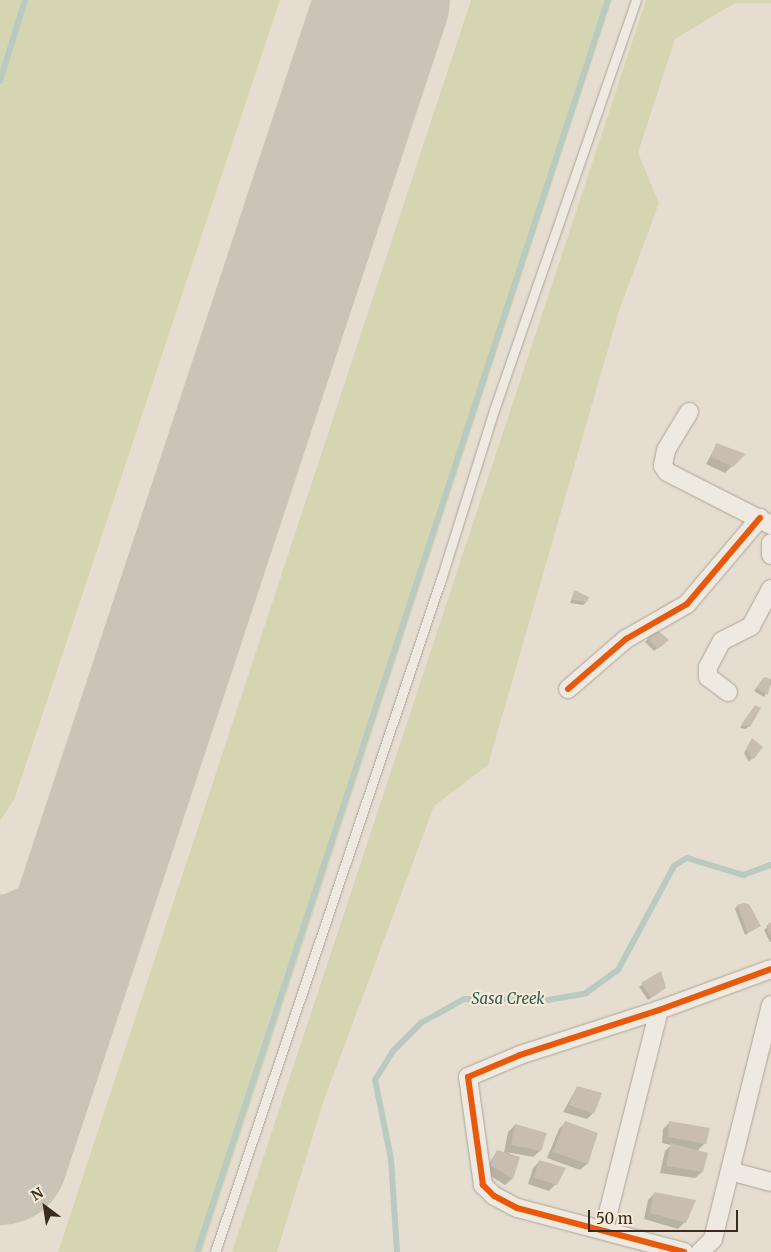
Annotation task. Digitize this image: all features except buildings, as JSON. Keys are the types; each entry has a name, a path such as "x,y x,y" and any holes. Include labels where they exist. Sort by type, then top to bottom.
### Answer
{"street":[{"path":"568,689 626,639 687,604 768,523 703,493 667,472 663,466 666,450 689,412"},
{"path":"771,543 771,555"},
{"path":"728,692 708,677 708,667 722,641 751,626 771,589"},
{"path":"684,1252 504,1203 483,1185 468,1077 520,1055 659,1010 771,969"},
{"path":"700,1252 713,1239 771,1005"},
{"path":"604,1229 659,1010"},
{"path":"730,1171 771,1182"}],"lane":[{"path":"215,1252 439,585 494,410 636,0"}],"green space":[{"path":"0,0 280,0 14,800 0,821"},
{"path":"471,0 612,0 202,1252 58,1252"},
{"path":"646,0 771,0 771,3 735,3 675,39 638,153 659,203 619,311 488,765 434,806 324,1100 277,1252 232,1252"}],"waterway":[{"path":"0,81 25,0"},
{"path":"197,1252 608,0"},
{"name":"Sasa Creek","path":"397,1252 391,1159 375,1080 393,1051 421,1023 464,999 548,1000 586,993 618,970 674,866 687,858 743,875 771,865"}],"taxiway":[{"path":"0,922 13,920 56,901 84,876 102,847"},
{"path":"0,958 22,992 30,1031 30,1068"}],"runway":[{"path":"0,1157 382,0"}],"cycle path":[{"path":"568,689 626,639 687,604 760,518"},
{"path":"684,1252 517,1208 494,1196 483,1185 468,1077 520,1055 659,1010 771,969"}]}
